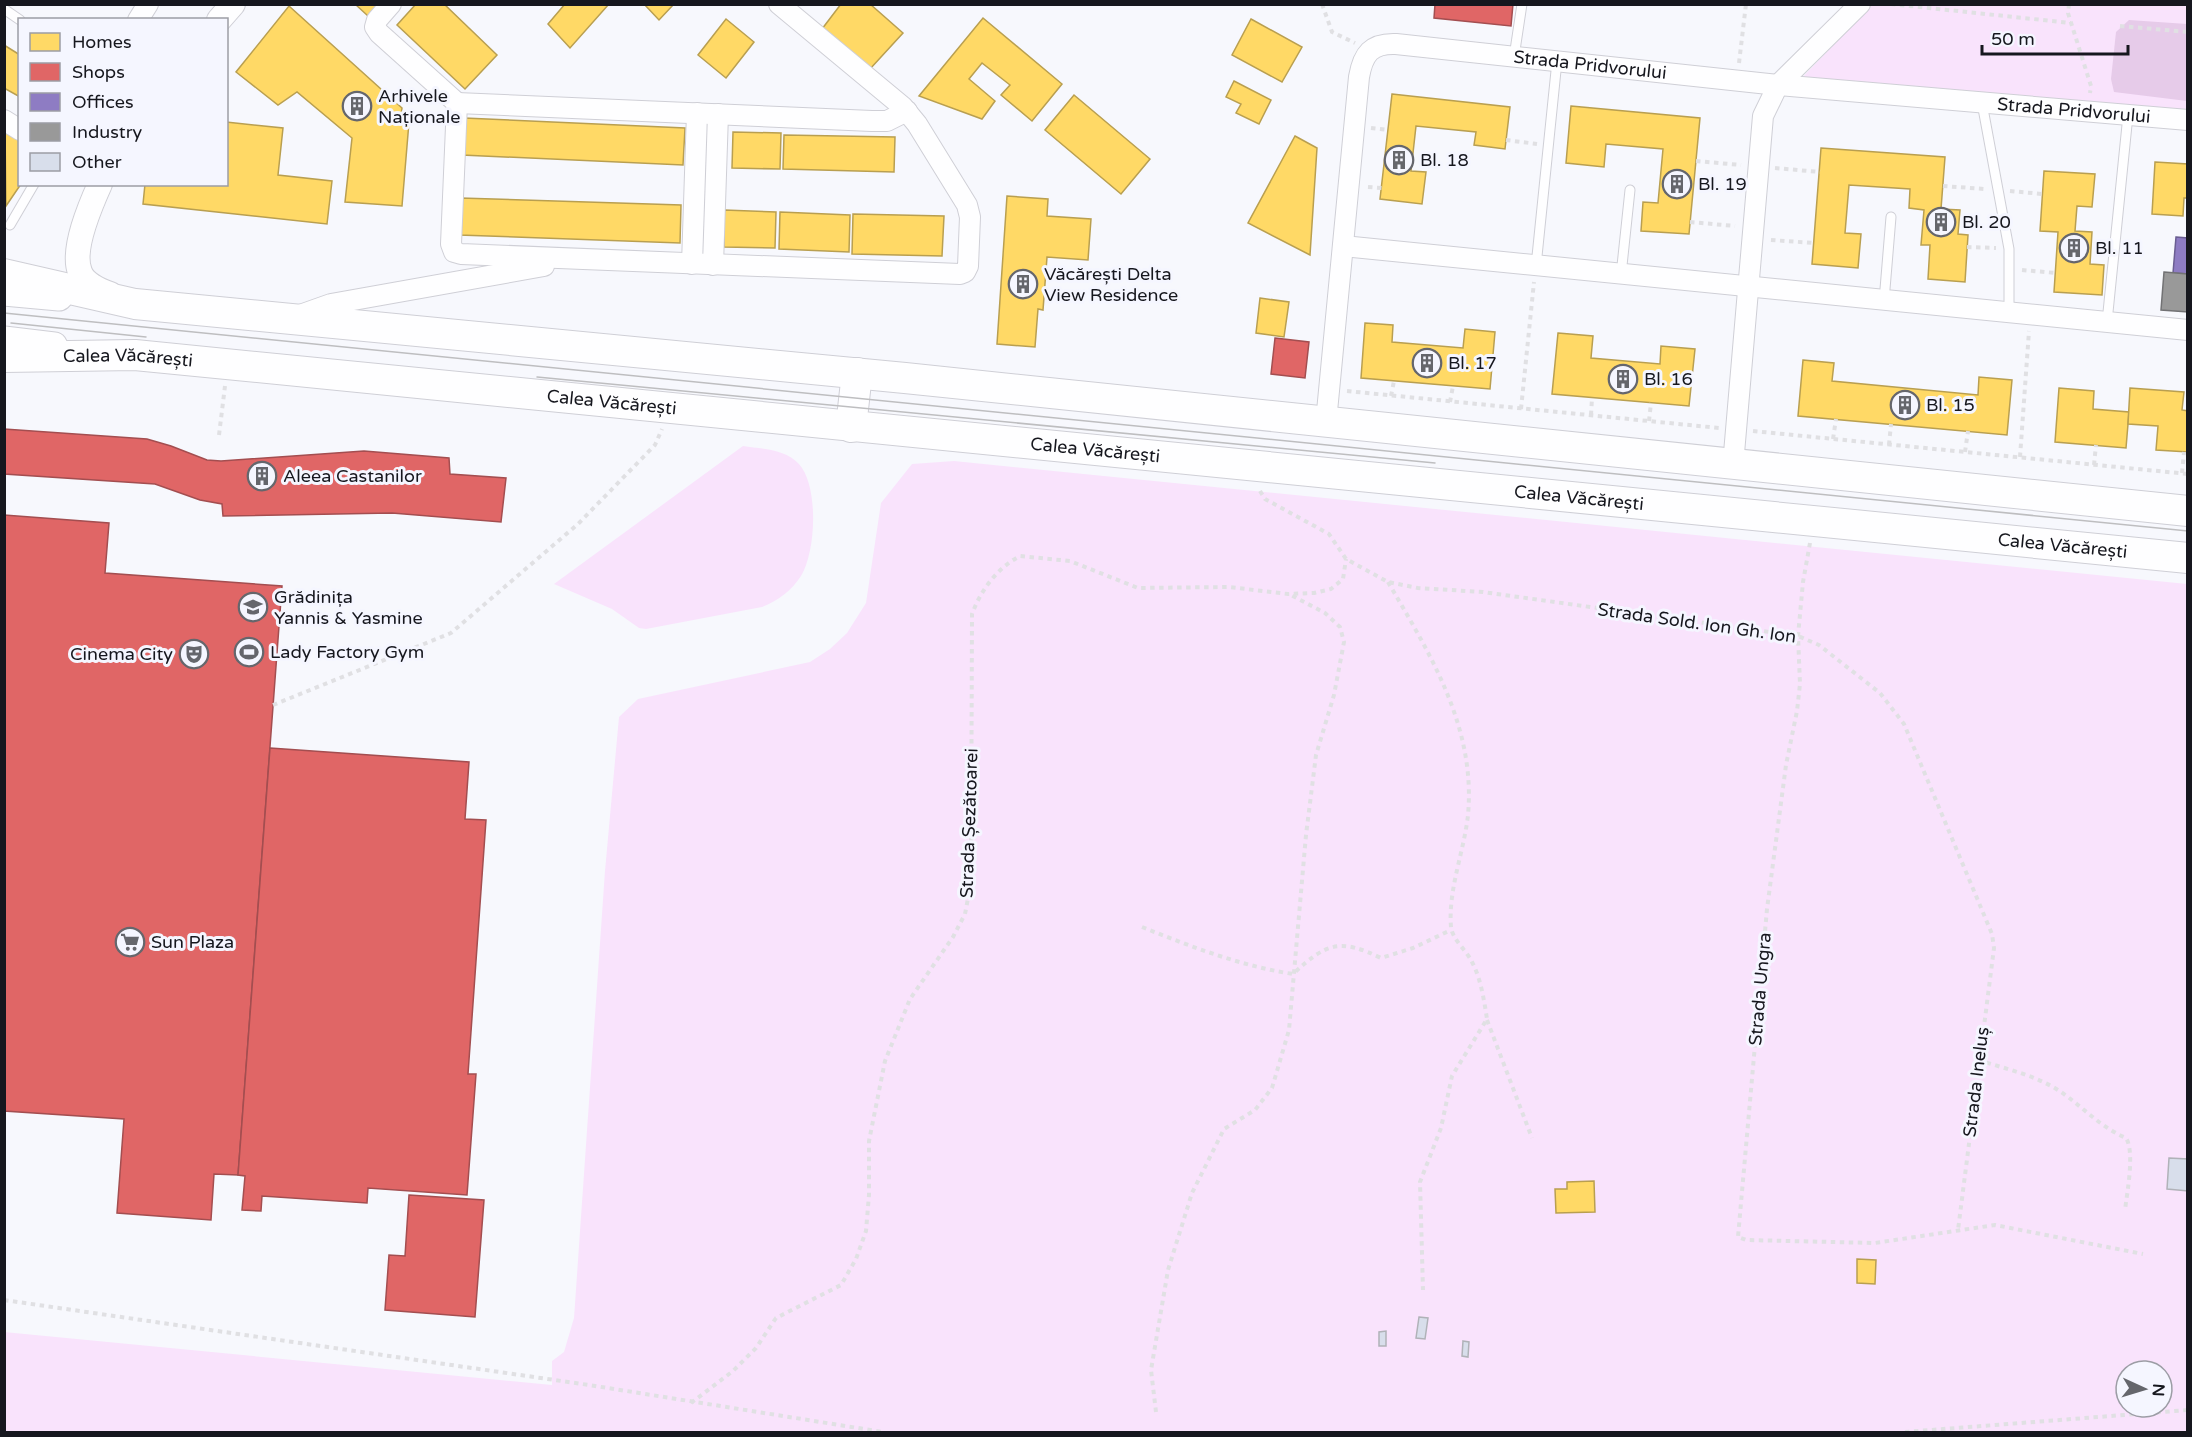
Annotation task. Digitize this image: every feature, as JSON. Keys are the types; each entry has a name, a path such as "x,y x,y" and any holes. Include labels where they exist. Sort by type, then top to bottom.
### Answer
{"main road":[{"path":"19,277 135,304"},
{"path":"4,292 857,374 2187,511"},
{"path":"4,340 135,355"},
{"name":"Calea Văcărești","path":"4,357 135,355 2187,558"},
{"path":"851,427 857,374"}],"street":[{"path":"139,18 148,4"},
{"path":"221,18 233,4"},
{"path":"391,4 377,20 375,27 457,103 887,121 907,111"},
{"path":"457,103 451,244 454,252 460,254 960,274 965,272 968,266 970,217 967,205 907,111 779,4"},
{"path":"1732,465 1763,116 1768,100 1778,85 1860,4"},
{"name":"Strada Pridvorului","path":"1369,50 1375,46 1396,44 1778,85 2187,120"},
{"path":"1326,422 1359,77 1369,50"},
{"path":"692,264 697,113"},
{"path":"713,265 718,114"},
{"path":"4,120 18,129"},
{"path":"99,186 88,215 79,250 80,272 85,279 104,292 135,304"},
{"path":"1343,246 2187,330"},
{"path":"19,277 56,276 71,263 79,250"},
{"path":"290,319 332,304 582,259"}],"lane":[{"path":"1514,57 1522,4"},
{"path":"4,9 18,19"},
{"path":"1536,266 1557,61"},
{"path":"1982,103 2009,249 2009,313"},
{"path":"2107,322 2127,115"},
{"path":"10,225 33,186"},
{"path":"1621,275 1630,190"},
{"path":"1884,301 1891,217"}],"path":[{"path":"1322,4 1332,32 1369,50"},
{"path":"1736,80 1746,4"},
{"path":"1892,4 2071,23"},
{"path":"2069,4 2071,23 2091,86 2087,112"},
{"path":"2120,26 2187,32"},
{"path":"1506,140 1548,145"},
{"path":"1696,161 1820,172"},
{"path":"1943,186 2042,194"},
{"path":"1690,222 1814,243"},
{"path":"1967,247 2009,249"},
{"path":"1521,408 1536,266"},
{"path":"2010,269 2055,273"},
{"path":"2020,457 2030,315"},
{"path":"219,435 227,364"},
{"path":"1391,396 1394,381"},
{"path":"1450,402 1453,386"},
{"path":"1329,389 2185,474 2184,452"},
{"path":"1591,416 1592,398"},
{"path":"1649,421 1651,403"},
{"path":"1833,439 1836,419"},
{"path":"1889,445 1891,424"},
{"path":"273,705 451,633 578,524 655,445 663,428"},
{"path":"1965,452 1968,431"},
{"path":"2094,465 2096,446"},
{"path":"1245,465 1265,499 1329,534 1346,559 1388,582 1447,688 1461,733 1469,801 1466,830 1451,896 1450,930 1472,962 1481,988 1487,1019 1532,1138"},
{"name":"Strada Ungra","path":"1812,521 1798,636 1799,693 1785,765 1767,909 1738,1237 1746,1240 1875,1243 1958,1230"},
{"name":"Strada Șezătoarei","path":"691,1403 734,1371 756,1348 776,1318 841,1285 856,1259 866,1231 869,1141 885,1061 910,999 934,961 953,937 965,914 971,883 972,614 979,596 994,577 1020,556 1070,561 1138,588 1229,587 1288,594"},
{"path":"1288,594 1314,593 1331,589 1343,579 1346,559"},
{"name":"Strada Sold. Ion Gh. Ion","path":"1388,582 1418,588 1483,592 1798,636 1819,645 1880,693 1904,724 1992,934"},
{"path":"1156,1413 1151,1370 1168,1270 1189,1204 1224,1129 1255,1110 1272,1088 1289,1030 1306,835 1316,755 1334,695 1344,642 1340,627 1325,613 1288,594"},
{"path":"1143,927 1192,947 1263,969 1293,974"},
{"path":"1293,974 1313,956 1335,945 1358,946 1382,958 1413,948 1450,930"},
{"name":"Strada Ineluș","path":"1958,1230 1994,948 1992,934"},
{"path":"1424,1290 1420,1182 1441,1128 1452,1076 1487,1019"},
{"path":"1978,1060 2034,1078 2055,1088 2099,1124 2126,1138 2130,1144 2130,1154 2125,1210"},
{"path":"1958,1230 1995,1225 2018,1227 2072,1241 2143,1254"},
{"path":"4,1300 226,1331 883,1432"},
{"path":"1905,1432 2187,1410"}],"shaded area":[{"path":"1872,5 2187,5 2187,118 1796,84"},
{"path":"2129,20 2187,24 2187,101 2114,92 2111,79 2116,32"},
{"path":"743,446 773,450 787,455 799,464 810,487 813,519 810,551 801,576 779,598 762,607 646,629 639,628 612,609 554,584"},
{"path":"954,461 2187,584 2187,1432 5,1432 4,1332 552,1385 552,1361 564,1352 574,1318 605,871 619,717 638,699 810,662 830,649 847,633 866,603 881,503 912,464"}],"building: Homes":[{"path":"355,4 378,4 368,16"},
{"path":"416,4 444,4 497,55 465,89 397,25"},
{"path":"565,4 609,4 570,48 548,24"},
{"path":"644,4 674,4 659,20"},
{"path":"841,4 870,4 903,33 870,69 822,29"},
{"name":"Arhivele Naționale","path":"289,6 402,108 400,122 409,122 402,206 345,202 352,138 297,92 278,105 236,72"},
{"path":"983,18 1062,84 1032,121 1001,95 1010,85 982,63 969,79 995,101 982,119 919,96"},
{"path":"726,19 754,42 726,78 698,55"},
{"path":"1251,19 1302,47 1282,82 1232,55"},
{"path":"4,45 18,54 18,96 4,88"},
{"path":"1234,81 1271,100 1259,124 1236,113 1241,104 1226,97"},
{"name":"Bl. 18","path":"1392,94 1510,107 1505,149 1474,145 1476,132 1416,126 1411,171 1426,172 1422,204 1380,199"},
{"path":"1074,95 1150,159 1121,194 1045,130"},
{"name":"Bl. 19","path":"1571,106 1700,118 1689,234 1641,231 1643,202 1658,203 1663,149 1606,144 1604,167 1566,163"},
{"path":"464,118 685,128 683,165 462,155"},
{"path":"228,122 283,128 278,175 332,181 327,224 143,204 145,186 228,186"},
{"path":"5,130 18,139 20,186 6,206"},
{"path":"733,132 781,133 780,169 732,168"},
{"path":"784,135 895,137 894,172 783,169"},
{"path":"1295,136 1317,148 1310,255 1248,223"},
{"name":"Bl. 20","path":"1821,148 1945,157 1941,209 1960,210 1958,234 1968,235 1965,282 1928,279 1930,245 1921,245 1924,210 1909,208 1910,189 1849,185 1845,233 1861,234 1858,268 1812,264"},
{"path":"2155,162 2188,164 2188,198 2184,198 2183,216 2152,214"},
{"name":"Bl. 11","path":"2044,171 2095,174 2092,207 2077,206 2075,231 2092,232 2090,264 2104,265 2102,295 2054,292 2058,232 2040,231"},
{"name":"Văcărești Delta View Residence","path":"1007,196 1048,199 1047,216 1091,219 1088,260 1047,257 1043,310 1038,309 1035,347 997,344"},
{"path":"460,198 681,205 680,243 459,235"},
{"path":"724,210 776,212 775,248 724,247"},
{"path":"780,212 850,215 849,252 779,249"},
{"path":"853,214 944,216 942,256 852,254"},
{"path":"1260,298 1289,302 1284,337 1256,333"},
{"name":"Bl. 17","path":"1365,323 1393,325 1392,342 1463,348 1465,329 1495,332 1490,389 1361,378"},
{"name":"Bl. 16","path":"1558,333 1593,336 1591,358 1660,364 1661,346 1695,349 1689,406 1552,394"},
{"name":"Bl. 15","path":"1803,360 1834,363 1832,381 1978,395 1979,377 2012,380 2007,435 1798,416"},
{"path":"2059,388 2094,391 2093,409 2129,412 2126,448 2055,442"},
{"path":"2130,388 2184,392 2182,410 2188,411 2188,452 2156,450 2158,426 2128,424"},
{"path":"1594,1181 1595,1212 1556,1213 1555,1189 1567,1189 1567,1182"},
{"path":"1857,1259 1876,1260 1875,1284 1857,1283"}],"building: Shops":[{"path":"1435,4 1513,4 1511,26 1434,18"},
{"path":"1275,338 1309,342 1305,378 1271,374"},
{"name":"Aleea Castanilor","path":"4,429 147,439 207,460 221,461 364,451 449,458 450,474 506,478 501,522 392,513 223,516 222,504 200,500 155,484 4,474"},
{"name":"Sun Plaza","path":"4,515 109,523 105,573 282,586 238,1175 214,1174 211,1220 117,1213 124,1119 4,1111"},
{"path":"270,748 469,762 465,819 486,820 468,1074 476,1074 467,1195 368,1188 367,1203 262,1196 261,1211 242,1210 245,1176 238,1175"},
{"path":"409,1195 484,1200 475,1317 385,1310 389,1255 405,1256"}],"building: Offices":[{"path":"2176,237 2188,238 2188,274 2173,273"}],"building: Industry":[{"path":"2164,272 2188,274 2188,312 2161,310"}],"building: Other":[{"path":"2169,1158 2188,1159 2188,1191 2167,1189"},
{"path":"1419,1317 1428,1318 1425,1339 1416,1338"},
{"path":"1386,1331 1386,1346 1379,1346 1379,1332"},
{"path":"1463,1341 1469,1342 1468,1357 1462,1356"}],"tram line":[{"path":"4,313 2188,531"},
{"path":"11,323 146,337"},
{"path":"537,377 1435,463"}],"place":[{"name":"Arhivele Naționale","path":"357,106"},
{"name":"Bl. 18","path":"1399,160"},
{"name":"Bl. 19","path":"1677,184"},
{"name":"Bl. 20","path":"1941,222"},
{"name":"Bl. 11","path":"2074,248"},
{"name":"Văcărești Delta View Residence","path":"1023,284"},
{"name":"Bl. 17","path":"1427,363"},
{"name":"Bl. 16","path":"1623,379"},
{"name":"Bl. 15","path":"1905,405"},
{"name":"Aleea Castanilor","path":"262,476"},
{"name":"Grădinița Yannis & Yasmine","path":"253,607"},
{"name":"Lady Factory Gym","path":"249,652"},
{"name":"Cinema City","path":"194,654"},
{"name":"Sun Plaza","path":"130,942"}]}
